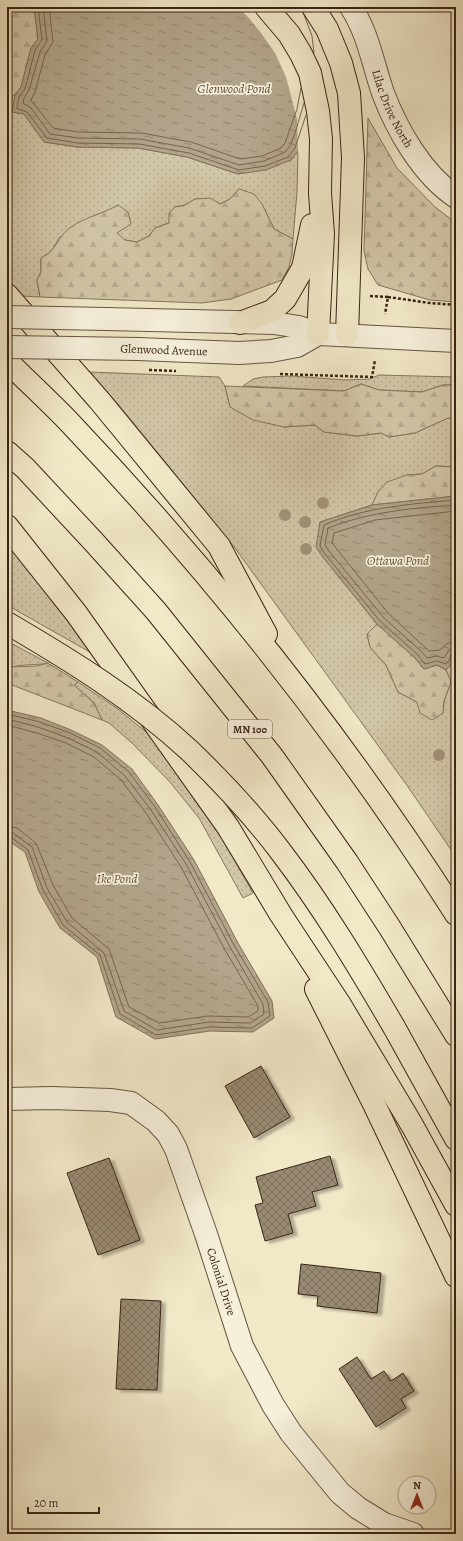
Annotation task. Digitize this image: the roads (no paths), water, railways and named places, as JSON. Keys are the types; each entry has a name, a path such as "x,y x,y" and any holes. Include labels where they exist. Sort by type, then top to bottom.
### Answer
{"highway":[{"path":"266,7 289,34 310,73 318,111 321,139 320,193 323,234 318,334"},
{"path":"313,7 327,29 341,63 349,93 353,158 347,335"},
{"path":"240,323 272,311 285,299 303,268 320,193"},
{"path":"7,295 99,400 219,546 288,676"},
{"path":"7,361 70,423 162,524 288,676 388,813 456,914"},
{"name":"MN 100","path":"7,452 25,468 88,535 156,611 272,756 356,875 456,1035"},
{"path":"7,526 76,613 228,827 281,915 339,1003 412,1125 456,1205"},
{"path":"7,623 92,674 130,701 189,750 249,813 285,858 355,962 394,1026 456,1139"},
{"path":"281,915 326,1010 374,1104 456,1276"}],"street":[{"name":"Lilac Drive North","path":"351,7 364,33 383,93 393,118 418,158 433,176 456,197"},
{"path":"7,317 280,324 299,327 318,334 456,341"},
{"name":"Glenwood Avenue","path":"7,348 138,349 239,353 271,351 297,346 318,334"},
{"name":"Colonial Drive","path":"7,1099 51,1098 110,1100 131,1103 156,1121 168,1134 176,1149 206,1234 242,1346 273,1405 291,1433 340,1493 358,1508 384,1524 413,1534"}],"water":[{"name":"Glenwood Pond","path":"34,7 304,7 304,136 298,151 291,160 266,170 238,174 187,157 138,148 77,147 44,142 24,114 12,112 15,95 21,87 31,48 38,39"},
{"name":"Ottawa Pond","path":"456,496 456,653 452,663 446,670 437,665 424,669 415,658 377,624 322,556 316,547 320,522 372,505"},
{"name":"Ike Pond","path":"7,710 41,718 71,730 102,745 132,769 158,805 194,860 238,943 272,1001 274,1018 253,1032 210,1031 155,1039 116,1017 97,957 60,928 39,892 25,852 7,840"}]}
